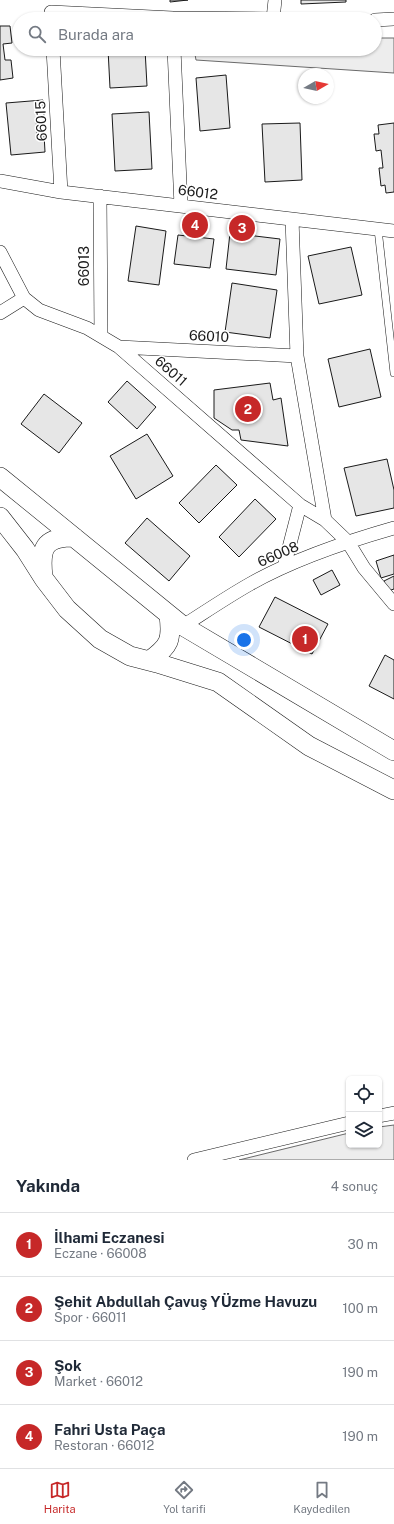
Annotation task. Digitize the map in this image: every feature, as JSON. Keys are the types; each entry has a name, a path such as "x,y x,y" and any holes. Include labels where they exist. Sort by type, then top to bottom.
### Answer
{"main road":[{"path":"0,477 176,620 394,751"},
{"path":"0,517 25,548 43,577 67,609 100,639 130,656 218,682 309,746 394,790"},
{"path":"43,577 42,554 46,546 53,540 60,537 74,537"},
{"path":"149,661 160,653 167,645 176,620"}],"street":[{"path":"273,12 275,0"},
{"path":"51,10 82,12"},
{"path":"382,20 394,19"},
{"name":"66015","path":"53,56 61,192"},
{"path":"174,56 181,206"},
{"name":"66012","path":"0,180 61,192 394,231"},
{"name":"66013","path":"100,196 101,336"},
{"path":"292,219 297,356 325,520"},
{"name":"66011","path":"0,252 24,298 39,310 87,328 119,347 300,505 325,520 348,542 364,568 394,604"},
{"path":"0,313 24,298"},
{"name":"66010","path":"119,347 297,356"},
{"path":"284,567 300,505"},
{"name":"66008","path":"176,620 284,567 348,542 394,528"},
{"path":"382,1115 394,1113"},
{"path":"194,1160 346,1124"}],"lane":[{"path":"378,229 394,373"}],"shaded area":[{"path":"382,38 394,38 394,73 196,60 195,56 382,56"},
{"path":"394,1125 394,1160 239,1160 346,1134 346,1148 382,1148 382,1127"}],"building":[{"path":"170,0 188,0 170,2"},
{"path":"301,0 346,0 346,2 301,4"},
{"path":"0,26 10,26 12,43 3,44 5,60 11,60 13,78 0,80"},
{"path":"108,56 145,56 147,86 110,88"},
{"path":"226,75 230,128 200,131 196,78"},
{"path":"43,100 44,117 36,118 37,134 44,134 45,152 11,155 6,103"},
{"path":"149,112 152,169 115,171 112,114"},
{"path":"300,123 302,180 265,182 262,124"},
{"path":"394,123 394,192 386,193 385,185 381,186 379,168 383,168 381,150 376,151 374,134 379,134 378,125"},
{"path":"136,226 166,231 159,285 128,281"},
{"path":"230,233 280,239 276,275 226,269"},
{"path":"178,235 214,239 210,268 174,264"},
{"path":"351,247 362,295 319,304 308,256"},
{"path":"232,283 277,290 270,338 225,332"},
{"path":"370,349 381,397 339,407 328,359"},
{"path":"127,381 156,407 137,429 108,402"},
{"path":"270,383 273,400 281,398 288,446 241,440 239,430 232,430 214,418 214,390"},
{"path":"44,394 82,423 59,453 21,424"},
{"path":"147,434 173,476 136,499 110,456"},
{"path":"387,459 394,490 394,508 356,516 344,468"},
{"path":"216,465 237,485 199,523 179,503"},
{"path":"255,499 276,519 239,557 219,537"},
{"path":"147,518 190,556 169,581 125,543"},
{"path":"394,555 394,574 381,578 376,561"},
{"path":"332,570 340,585 321,595 313,580"},
{"path":"394,576 394,589 388,591 384,581"},
{"path":"275,597 328,624 312,654 259,627"},
{"path":"385,655 394,660 394,699 369,686"}],"place":[{"name":"Fahri Usta Paça","path":"195,225"},
{"name":"Şok","path":"242,228"},
{"name":"Şehit Abdullah Çavuş YÜzme Havuzu","path":"248,409"},
{"name":"İlhami Eczanesi","path":"305,639"}]}
